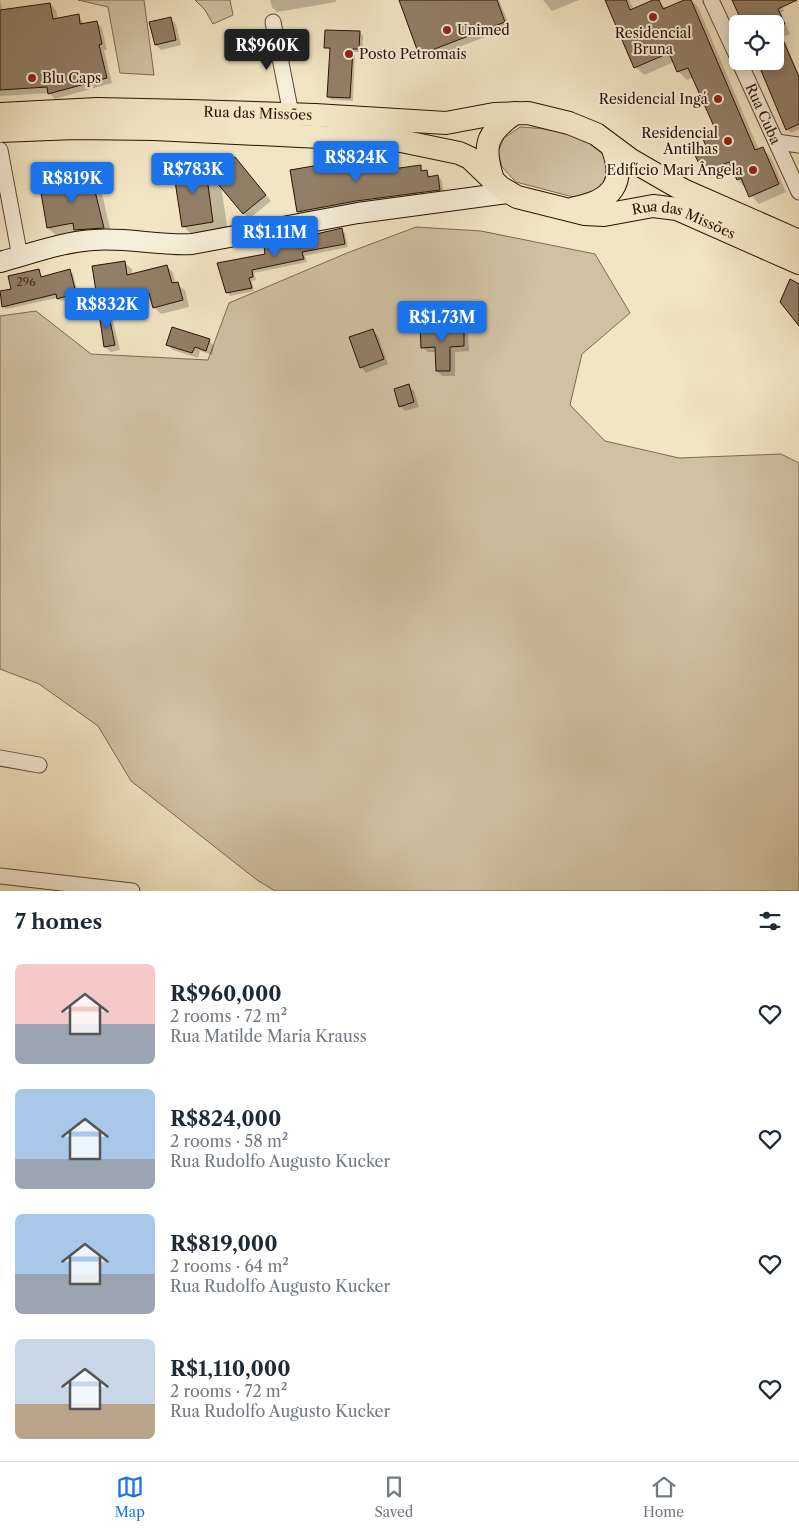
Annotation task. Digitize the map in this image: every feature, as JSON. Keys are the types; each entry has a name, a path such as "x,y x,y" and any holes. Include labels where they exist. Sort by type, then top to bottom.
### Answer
{"main road":[{"name":"Rua das Missões","path":"0,114 97,109 291,114 446,123 494,114 515,113"},
{"path":"515,113 548,117 569,123 596,134 612,147 619,172 617,183 610,193 602,200 564,209 500,187 487,151 489,138 500,124 515,113"},
{"name":"Rua das Missões","path":"0,131 144,128 401,140 459,153 478,164 500,187"},
{"name":"Rua das Missões","path":"612,147 684,190 799,241"},
{"name":"Rua das Missões","path":"564,209 585,214 604,215 653,206 676,209 799,263"}],"street":[{"path":"711,0 729,39"},
{"path":"273,22 291,114"},
{"name":"Rua Cuba","path":"743,70 799,192"},
{"path":"777,142 799,145"},
{"path":"0,150 20,257"},
{"path":"0,262 92,240 130,240 169,245 192,244 500,187"},
{"path":"0,758 39,765"},
{"path":"0,876 132,891"}],"shaded area":[{"path":"78,0 144,0 154,75 120,73 108,7"},
{"path":"195,0 230,0 233,15 213,24 205,10"},
{"path":"520,127 557,131 580,138 591,144 608,161 604,185 592,194 577,198 516,182 502,167 498,152 504,138"},
{"path":"416,227 481,231 595,254 630,313 582,354 570,405 605,441 679,458 781,454 799,463 799,891 275,891 257,880 131,781 98,726 39,684 0,669 0,316 36,311 91,354 208,360 229,303 347,253"}],"building":[{"name":"Unimed","path":"399,0 497,0 505,22 419,55"},
{"path":"605,0 626,0 630,10 653,0 659,0 663,9 684,0 691,0 755,150 763,147 779,184 749,197 741,178 737,180 729,162 715,168 714,165 702,170 693,151 706,146 702,137 716,131 688,68 677,72 669,53 634,68"},
{"path":"732,0 797,0 778,9 781,15 739,15"},
{"path":"50,3 53,19 79,14 80,24 97,21 102,44 99,45 107,78 48,94 47,87 0,90 0,10"},
{"path":"171,17 176,40 155,45 149,22"},
{"path":"325,30 360,31 359,49 353,49 350,98 327,97 330,48 324,48"},
{"path":"784,42 799,77 799,124 786,130 761,70 784,70"},
{"path":"235,157 266,195 243,214 212,177"},
{"path":"349,160 350,162 384,164 385,170 421,165 421,171 427,170 428,177 438,175 440,190 356,201 297,212 290,170"},
{"path":"205,163 213,222 182,227 173,168"},
{"path":"91,175 104,228 74,230 73,223 47,228 41,193 46,192 44,186"},
{"path":"342,228 345,244 302,252 304,259 252,270 253,277 249,278 252,288 226,293 217,263 265,254 264,246"},
{"path":"125,261 127,275 167,265 172,283 178,282 183,300 153,308 149,293 104,299 103,290 96,291 92,266"},
{"path":"39,269 41,277 70,269 76,293 57,299 56,294 2,307 0,291 11,289 8,276"},
{"path":"790,279 799,284 799,326 780,302"},
{"path":"108,311 115,345 104,347 99,313"},
{"path":"464,326 464,346 450,347 450,371 436,371 435,347 421,348 420,327"},
{"path":"172,327 210,339 206,351 195,347 192,353 166,345"},
{"path":"373,329 384,359 360,368 349,337"},
{"path":"409,384 414,402 399,407 394,389"}],"place":[{"name":"Residencial Bruna","path":"653,17"},
{"name":"Unimed","path":"447,30"},
{"name":"Posto Petromais","path":"349,54"},
{"name":"Blu Caps","path":"32,78"},
{"name":"Residencial Ingá","path":"718,99"},
{"name":"Residencial Antilhas","path":"728,141"},
{"name":"Edifício Mari Ângela","path":"753,170"}]}
